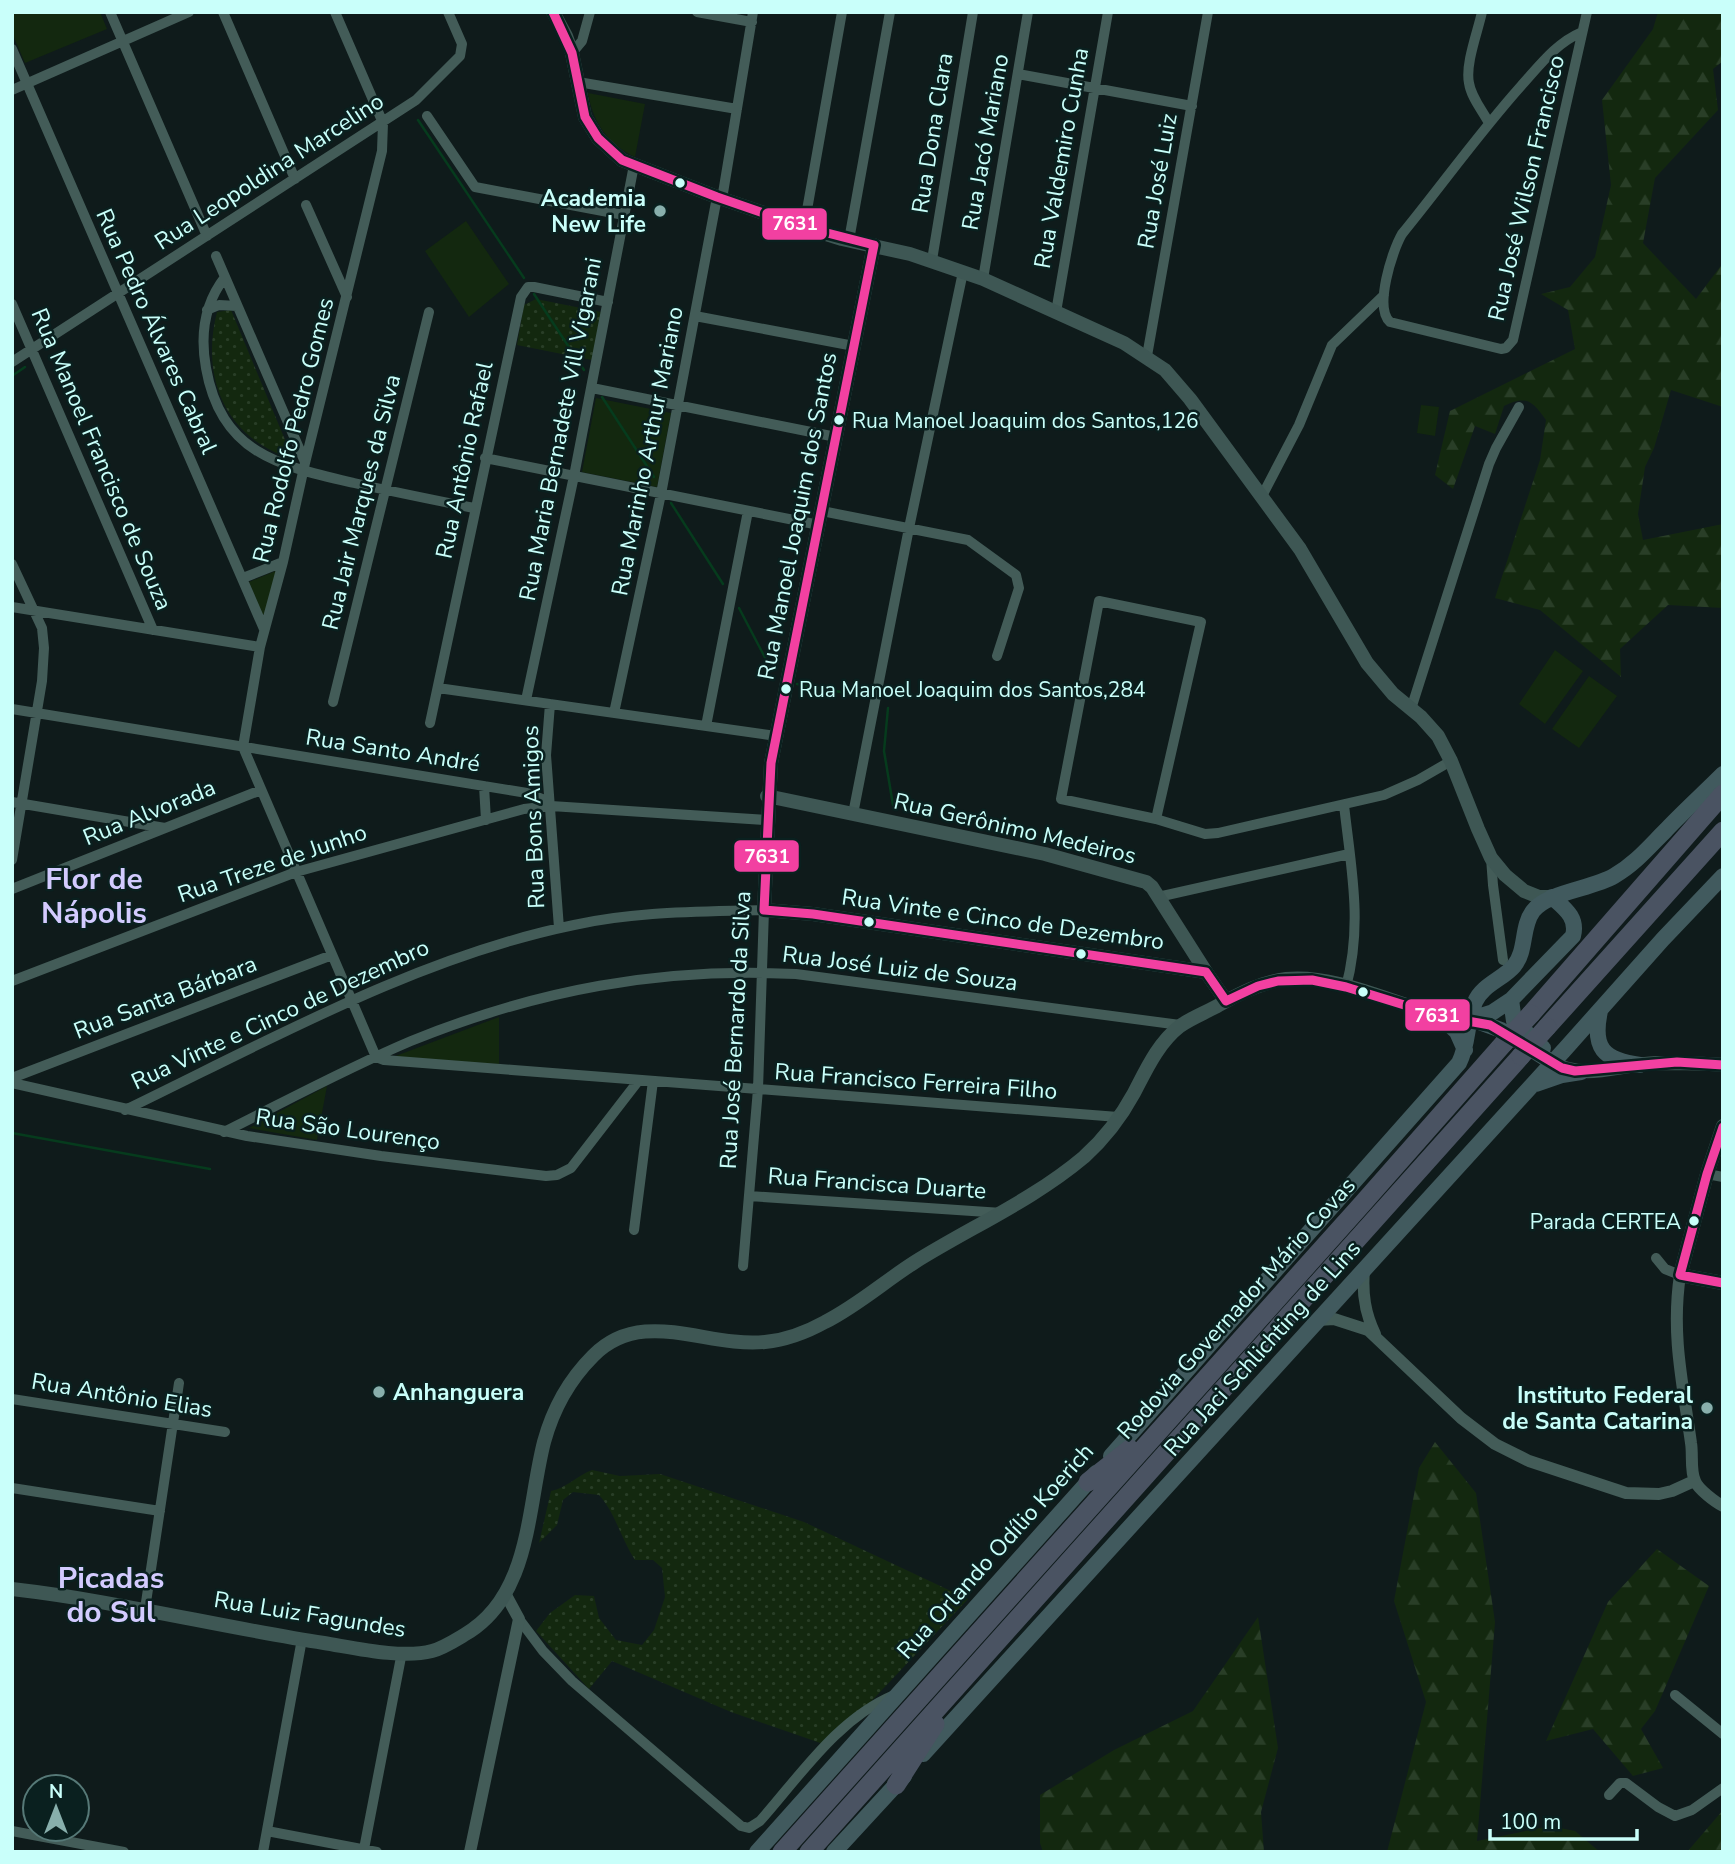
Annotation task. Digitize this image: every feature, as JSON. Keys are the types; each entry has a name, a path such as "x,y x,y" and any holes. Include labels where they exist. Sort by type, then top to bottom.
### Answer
{"highway":[{"name":"Rodovia Governador Mário Covas","path":"782,1852 1363,1203 1723,794"},
{"name":"Rodovia Governador Mário Covas","path":"809,1852 1723,831"},
{"path":"1658,904 1723,851"},
{"path":"1088,1482 1169,1418"},
{"path":"896,1785 933,1730 947,1697"}],"main road":[{"path":"553,12 572,53 582,110 592,130 606,147 622,160 804,227 932,260 983,279 1124,342 1147,356 1173,378 1307,560 1360,654 1386,687 1432,729 1451,761 1492,858 1515,886 1539,897 1552,897 1604,881 1622,871 1647,850 1723,774"},
{"name":"Rua Manoel Joaquim dos Santos","path":"767,796 776,736 874,245"},
{"name":"Rua Gerônimo Medeiros","path":"767,796 1045,854 1137,878 1152,887 1206,972"},
{"name":"Rua José Bernardo da Silva","path":"764,910 767,796"},
{"name":"Rua Jaci Schlichting de Lins","path":"834,1852 1534,1084 1662,939 1723,876"},
{"path":"1471,1019 1493,1012 1511,1000 1573,936 1573,918 1552,897"},
{"name":"Rua Orlando Odílio Koerich","path":"757,1852 1450,1074 1465,1051 1475,1001 1479,994 1503,976 1518,960 1533,911 1552,897"},
{"name":"Rua Vinte e Cinco de Dezembro","path":"764,910 813,914 1206,972"},
{"path":"1206,972 1226,1001"},
{"name":"Rua Luiz Fagundes","path":"12,1589 145,1609 302,1639 402,1652 431,1651 450,1644 474,1630 506,1595 519,1567 544,1442 555,1411 578,1371 609,1342 618,1337 652,1331 671,1331 728,1342 763,1343 790,1337 826,1322 915,1262 1002,1213 1085,1156 1118,1117 1147,1067 1181,1025 1258,986 1287,979 1312,980 1346,987 1440,1016 1471,1019 1501,1030 1562,1068 1581,1072 1677,1062 1723,1065"},
{"path":"1511,1000 1514,1021 1546,1050 1553,1063"},
{"path":"1601,1010 1597,1034 1605,1053 1622,1062 1640,1065"},
{"path":"1440,1016 1457,1032 1465,1051"},
{"path":"1534,1084 1581,1072"},
{"path":"1723,1126 1680,1275 1723,1283"}],"street":[{"path":"110,12 207,236"},
{"path":"12,90 189,12"},
{"path":"223,12 295,179"},
{"path":"335,12 383,123"},
{"name":"Rua Leopoldina Marcelino","path":"12,362 416,100 460,56 462,44 448,12"},
{"path":"572,53 582,41 590,12"},
{"path":"697,12 752,17"},
{"path":"804,227 842,12"},
{"path":"849,240 890,12"},
{"name":"Rua Dona Clara","path":"932,260 973,12"},
{"name":"Rua Jacó Mariano","path":"983,279 1028,12"},
{"name":"Rua Valdemiro Cunha","path":"1056,312 1108,12"},
{"name":"Rua José Luiz","path":"1147,356 1208,12"},
{"path":"1482,12 1468,70 1468,81 1489,122"},
{"name":"Rua José Wilson Francisco","path":"1384,295 1385,318 1398,326 1500,349 1510,345 1587,12"},
{"name":"Rua Marinho Arthur Mariano","path":"614,713 679,405 737,109 752,17"},
{"path":"1262,496 1299,425 1332,345 1384,295 1394,251 1402,234 1489,122 1557,47 1582,32"},
{"name":"Rua Pedro Álvares Cabral","path":"12,49 264,629"},
{"path":"1018,74 1192,107"},
{"path":"578,82 737,109"},
{"path":"427,117 475,187 624,215"},
{"name":"Rua Rodolfo Pedro Gomes","path":"243,747 264,629 283,562 381,159 383,123"},
{"name":"Rua Maria Bernadete Vill Vigarani","path":"526,700 592,388 634,165"},
{"path":"306,205 346,297"},
{"path":"216,256 304,467"},
{"path":"853,814 963,272"},
{"path":"225,277 213,294 207,310 204,359 222,414 239,437 257,452 283,465 304,467 385,490 474,508"},
{"name":"Rua Antônio Rafael","path":"430,723 474,508 523,292 528,287 534,287 608,302"},
{"name":"Rua Manoel Francisco de Souza","path":"12,304 153,630"},
{"path":"207,310 219,305 237,306"},
{"name":"Rua Jair Marques da Silva","path":"333,702 429,312"},
{"path":"695,316 854,346"},
{"path":"592,388 836,437"},
{"path":"1411,709 1489,464 1519,407"},
{"path":"485,458 748,511 909,528 968,540 1016,576 1019,588 997,656"},
{"path":"706,726 748,511"},
{"path":"243,578 283,562"},
{"path":"12,564 44,636 44,665 37,713 17,803 12,860"},
{"path":"1156,819 1202,622 1099,601 1061,799 1156,819 1205,834 1218,833 1344,805 1401,788 1451,761"},
{"path":"12,607 260,647"},
{"path":"438,688 776,736"},
{"name":"Rua Bons Amigos","path":"550,704 546,755 559,928"},
{"name":"Rua Santo André","path":"12,709 536,795 551,806 766,820"},
{"path":"243,747 376,1057"},
{"path":"484,786 486,820"},
{"name":"Rua Alvorada","path":"12,888 261,790"},
{"path":"17,803 166,828"},
{"path":"1344,805 1356,926 1355,948 1346,987"},
{"name":"Rua Treze de Junho","path":"12,981 296,872 524,809 551,806"},
{"path":"1158,897 1349,854"},
{"path":"1492,858 1503,960"},
{"name":"Rua Vinte e Cinco de Dezembro","path":"125,1110 352,1001 433,967 559,928 638,915 764,910"},
{"name":"Rua José Bernardo da Silva","path":"743,1266 758,1089 764,910"},
{"name":"Rua Santa Bárbara","path":"12,1081 332,956"},
{"name":"Rua José Luiz de Souza","path":"224,1132 376,1057 474,1019 594,985 656,977 762,972 820,977 1181,1025"},
{"name":"Rua Francisco Ferreira Filho","path":"376,1057 393,1062 1118,1117"},
{"name":"Rua São Lourenço","path":"12,1081 224,1132 382,1156 546,1176 557,1175 571,1168 639,1080"},
{"path":"634,1230 653,1081"},
{"path":"1707,1174 1723,1177"},
{"name":"Rua Francisca Duarte","path":"749,1196 1002,1213"},
{"path":"1656,1258 1665,1269 1680,1275 1676,1300 1678,1367 1695,1481 1710,1498 1723,1506"},
{"path":"1364,1270 1367,1317 1376,1338"},
{"path":"1318,1320 1334,1319 1368,1330 1461,1418 1480,1434 1513,1454 1626,1493 1659,1494 1695,1481"},
{"path":"145,1609 179,1383"},
{"name":"Rua Antônio Elias","path":"12,1399 225,1432"},
{"path":"12,1488 160,1511"},
{"path":"506,1595 542,1651 572,1681 741,1826 749,1828 760,1822 843,1727 872,1704 899,1692"},
{"path":"470,1852 519,1619"},
{"path":"263,1852 302,1639"},
{"path":"364,1849 402,1652"},
{"path":"1675,1695 1723,1734"},
{"path":"1609,1794 1620,1783 1626,1783 1675,1816 1692,1810 1723,1788"},
{"path":"12,1831 62,1846 124,1852"},
{"path":"267,1832 377,1852"}],"green space":[{"path":"12,12 100,12 107,29 25,63 12,33"},
{"path":"1658,12 1723,12 1723,61 1713,69 1718,110 1655,178 1643,243 1696,299 1723,263 1723,407 1671,390 1654,448 1645,467 1638,514 1643,540 1723,524 1723,608 1668,605 1620,649 1621,677 1540,610 1495,598 1540,460 1546,420 1537,408 1524,401 1504,406 1495,434 1475,426 1453,489 1435,475 1450,411 1575,349 1568,310 1541,294 1570,287 1595,257 1611,185 1602,100 1653,29"},
{"path":"588,93 645,104 635,157 617,146 603,131 590,104"},
{"path":"466,221 509,284 469,317 425,251"},
{"path":"536,299 601,312 592,360 517,345 524,305"},
{"path":"231,310 293,459 270,450 250,437 235,421 224,403 212,360 213,336 217,312"},
{"path":"596,398 671,413 657,487 582,472"},
{"path":"1421,405 1439,407 1435,436 1417,433"},
{"path":"278,570 268,615 262,614 249,582"},
{"path":"1555,650 1583,671 1545,724 1519,704"},
{"path":"1589,676 1617,696 1579,748 1552,729"},
{"path":"499,1017 499,1064 393,1057"},
{"path":"327,1086 317,1140 249,1128"},
{"path":"1435,1442 1476,1493 1495,1622 1477,1841 1550,1826 1575,1831 1600,1852 1387,1852 1426,1702 1394,1601 1419,1468"},
{"path":"592,1470 620,1476 660,1474 804,1522 968,1599 829,1746 731,1712 612,1661 589,1689 536,1631 550,1613 575,1595 594,1596 599,1618 616,1640 642,1645 654,1630 665,1597 662,1568 653,1560 635,1560 610,1510 599,1495 573,1492 563,1500 557,1525 539,1543 551,1491"},
{"path":"1657,1549 1709,1586 1655,1711 1641,1729 1663,1768 1633,1776 1593,1729 1546,1741 1608,1602"},
{"path":"1258,1617 1278,1748 1261,1812 1264,1852 1043,1852 1040,1843 1040,1795 1114,1750 1193,1711"},
{"path":"1723,1810 1723,1852 1687,1852"}],"waterway":[{"path":"418,120 524,278"},
{"path":"534,294 584,370"},
{"path":"12,376 25,367"},
{"path":"602,397 654,477"},
{"path":"671,503 723,584"},
{"path":"739,608 771,669"},
{"path":"797,684 868,697"},
{"path":"888,708 884,751 893,805"},
{"path":"12,1133 210,1169"}],"transit line":[{"name":"7631","path":"553,12 572,53 585,117 598,138 622,160 804,227 874,245 771,763 764,910 813,914 1206,972 1226,1001 1258,986 1278,981 1312,980 1346,987 1440,1016 1490,1025 1562,1068 1575,1071 1677,1062 1723,1065"},
{"name":"7631","path":"1723,1127 1707,1174 1680,1275 1723,1283"}],"place":[{"name":"Academia New Life","path":"660,211"},
{"name":"Rua Manoel Joaquim dos Santos,126","path":"839,420"},
{"name":"Rua Manoel Joaquim dos Santos,284","path":"786,689"},
{"name":"Parada CERTEA","path":"1694,1221"},
{"name":"Anhanguera","path":"379,1392"},
{"name":"Instituto Federal de Santa Catarina","path":"1707,1408"}],"district":[{"name":"Flor de Nápolis","path":"94,896"},
{"name":"Picadas do Sul","path":"111,1595"}]}
